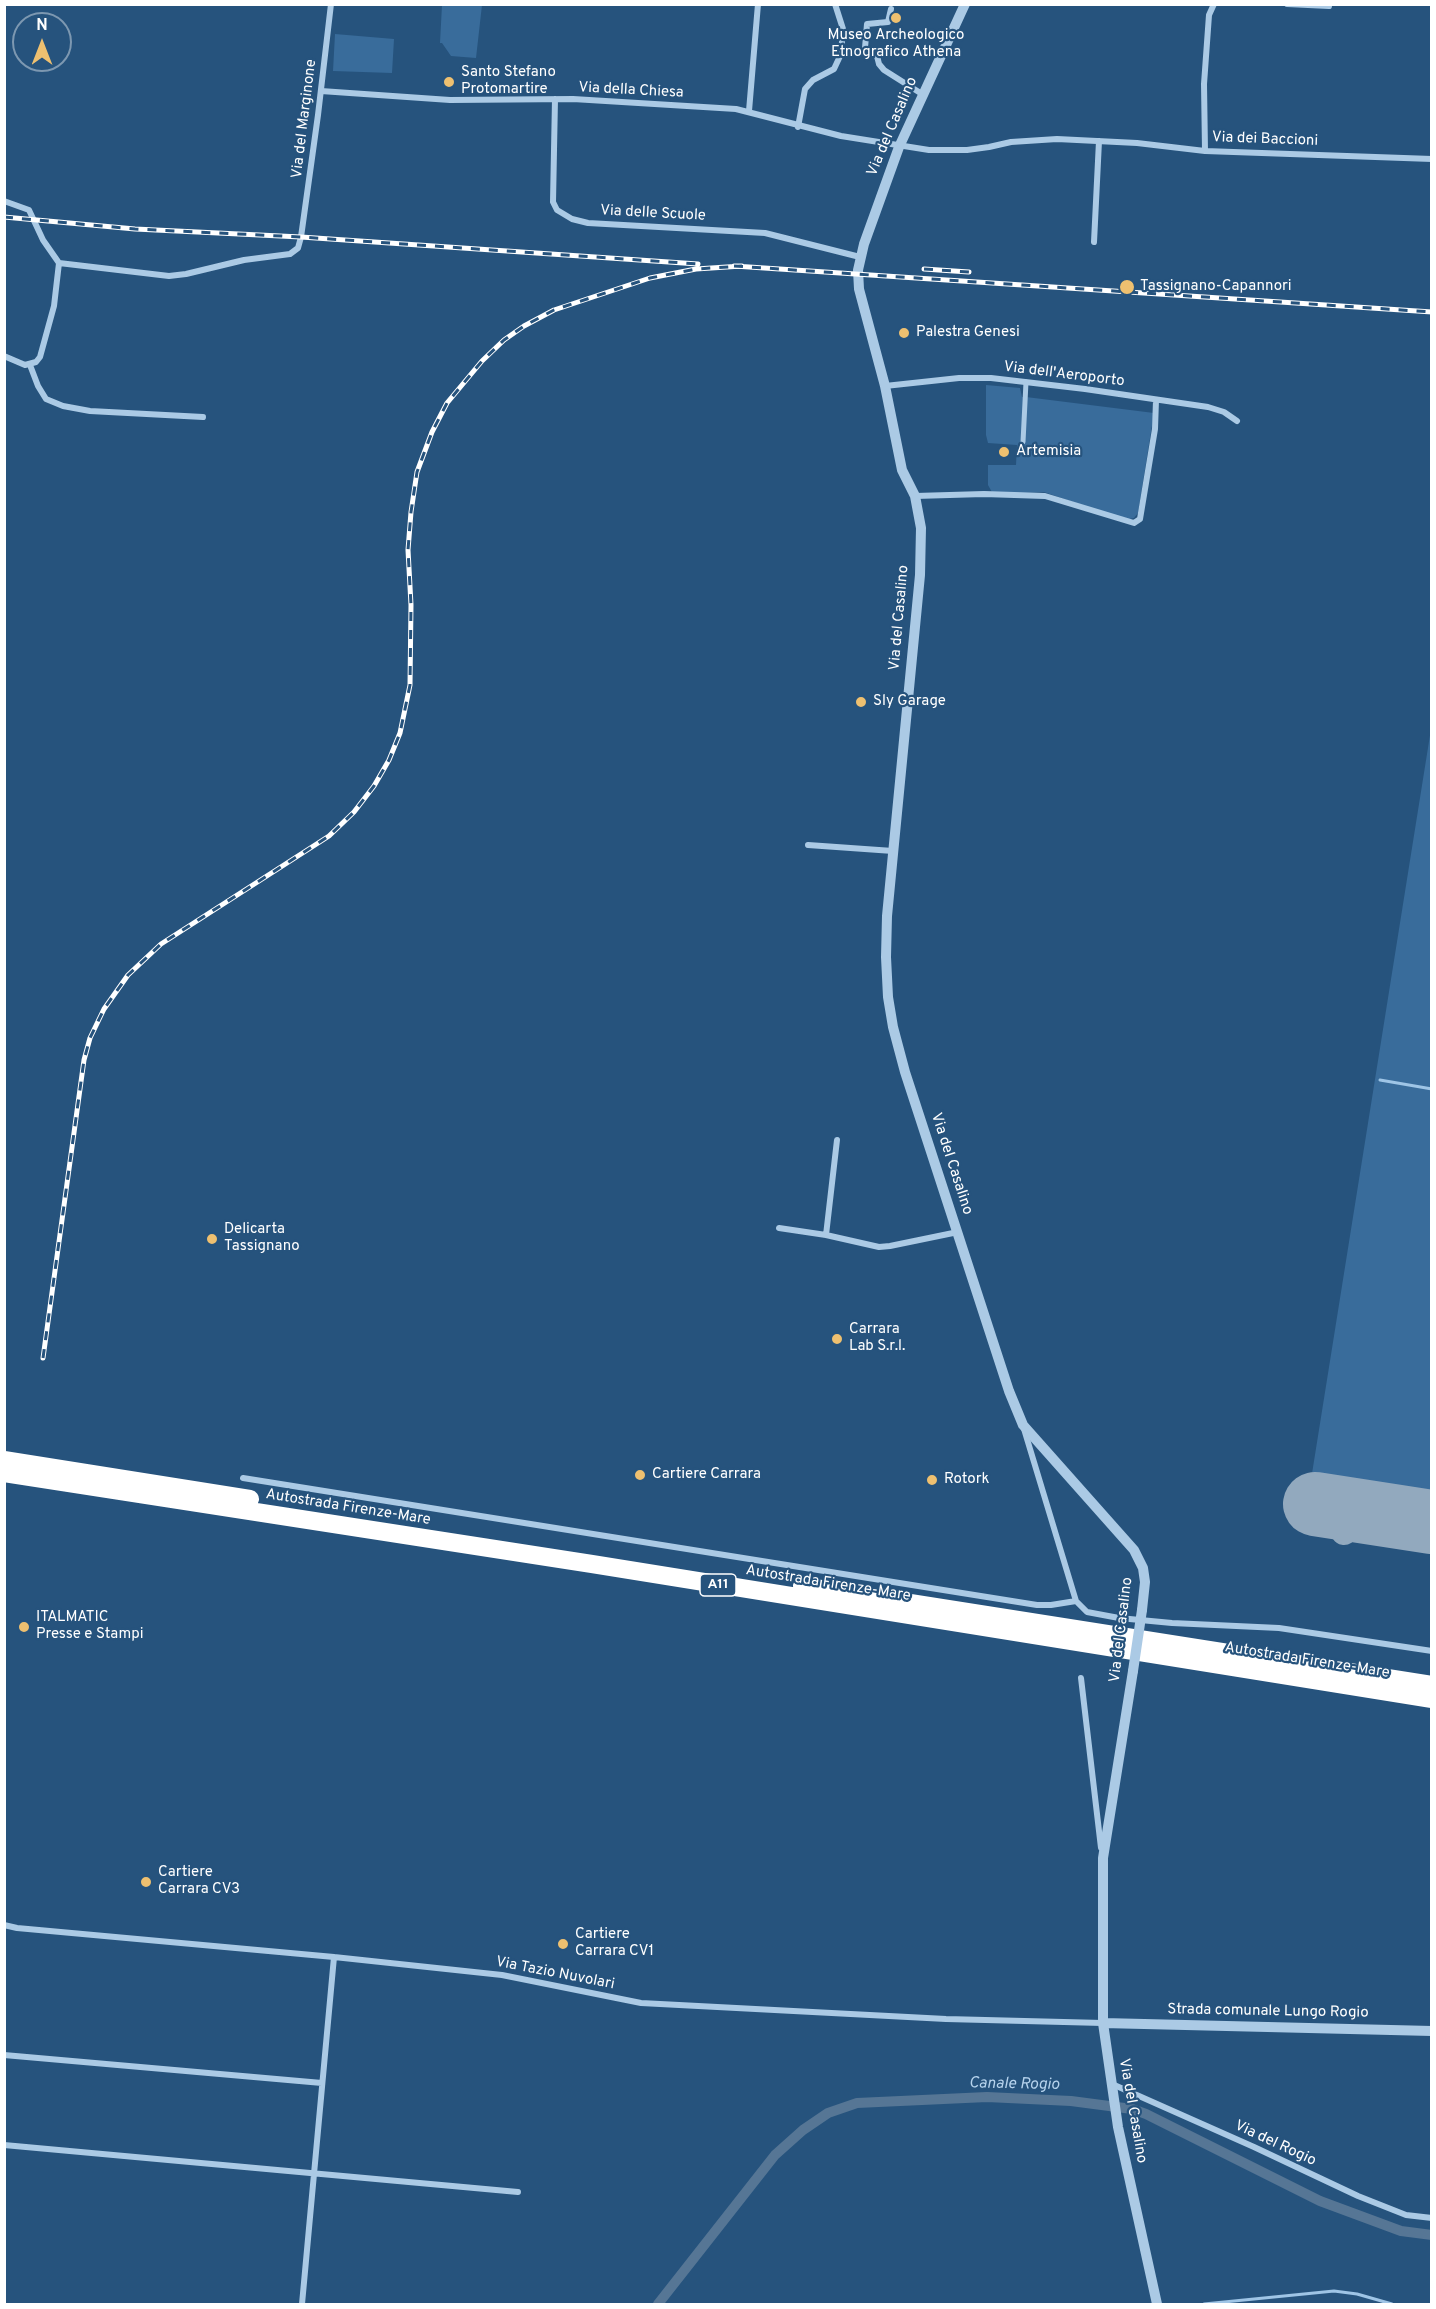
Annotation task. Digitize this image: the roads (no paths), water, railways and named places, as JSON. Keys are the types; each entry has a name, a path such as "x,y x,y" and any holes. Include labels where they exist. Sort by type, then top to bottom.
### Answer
{"highway":[{"name":"Autostrada Firenze-Mare","path":"4,1460 1431,1685"},
{"name":"Autostrada Firenze-Mare","path":"4,1473 592,1564 1431,1699"}],"street":[{"name":"Via del Marginone","path":"59,263 154,276 186,274 244,260 290,254 298,248 331,4"},
{"path":"749,111 758,4"},
{"path":"798,127 805,89 813,80 834,69 841,54 843,29 835,4"},
{"name":"Via del Casalino","path":"965,4 899,147 860,257 859,289 885,386 902,470 915,496 921,528 920,575 886,916 885,957 893,1027 905,1072 1023,1425 1134,1550 1143,1568 1145,1582 1142,1610 1103,1858 1103,2023 1115,2114 1157,2304"},
{"path":"1205,151 1204,84 1209,15 1214,4"},
{"path":"1287,4 1329,6"},
{"path":"891,9 888,22 867,24 865,48 876,52 879,64 884,70 922,94"},
{"name":"Via della Chiesa","path":"321,91 450,100 555,99 749,111 798,127 899,147"},
{"name":"Via delle Scuole","path":"555,99 553,202 557,210 572,219 588,223 765,233 860,257"},
{"name":"Via dei Baccioni","path":"899,147 967,150 1034,139 1137,142 1205,151 1431,159"},
{"path":"1094,242 1099,141"},
{"path":"4,201 29,210 43,240 59,263 54,306 40,357 30,364 18,363 4,356"},
{"path":"30,364 38,386 46,399 63,406 90,411 203,417"},
{"name":"Via dell'Aeroporto","path":"885,386 959,378 991,378 1208,407 1224,412 1237,421"},
{"path":"1023,442 1026,382"},
{"path":"915,496 984,494 1045,496 1134,523 1140,519 1155,429 1156,400"},
{"path":"808,845 893,851"},
{"path":"826,1235 837,1140"},
{"path":"779,1228 826,1235 866,1245 884,1246 958,1232"},
{"path":"1023,1425 1076,1601 1087,1612 1119,1618 1278,1628 1431,1651"},
{"path":"243,1478 1036,1605 1076,1601"},
{"path":"1081,1678 1103,1858"},
{"name":"Via Tazio Nuvolari","path":"4,1925 502,1975 641,2003 946,2019 1103,2023"},
{"path":"302,2304 334,1957"},
{"name":"Strada comunale Lungo Rogio","path":"1103,2023 1431,2031"},
{"path":"4,2055 322,2083"},
{"name":"Via del Rogio","path":"1111,2084 1254,2146 1358,2196 1406,2214 1431,2218"},
{"path":"4,2145 518,2192"}],"waterway":[{"path":"1380,1080 1432,1089"},
{"name":"Canale Rogio","path":"658,2304 775,2155 803,2130 828,2113 857,2103 987,2097 1071,2101 1132,2109 1320,2201 1401,2231 1432,2235"},
{"path":"1204,2304 1334,2291 1357,2294 1392,2304"}],"railway":[{"path":"4,217 135,229 301,237 698,264"},
{"path":"734,266 1432,312"},
{"path":"43,1358 84,1060 90,1038 104,1009 128,975 161,944 329,836 354,812 374,786 389,760 400,733 410,685 411,605 408,550 417,472 432,432 447,403 482,361 504,340 554,310 650,278 696,269 742,266"},
{"path":"924,269 969,272"}],"place":[{"name":"Museo Archeologico Etnografico Athena","path":"896,18"},
{"name":"Santo Stefano Protomartire","path":"449,82"},
{"name":"Tassignano-Capannori","path":"1127,287"},
{"name":"Palestra Genesi","path":"904,333"},
{"name":"Artemisia","path":"1004,452"},
{"name":"Sly Garage","path":"861,702"},
{"name":"Delicarta Tassignano","path":"212,1239"},
{"name":"Carrara Lab S.r.l.","path":"837,1339"},
{"name":"Cartiere Carrara","path":"640,1475"},
{"name":"Rotork","path":"932,1480"},
{"name":"ITALMATIC Presse e Stampi","path":"24,1627"},
{"name":"Cartiere Carrara CV3","path":"146,1882"},
{"name":"Cartiere Carrara CV1","path":"563,1944"}]}
